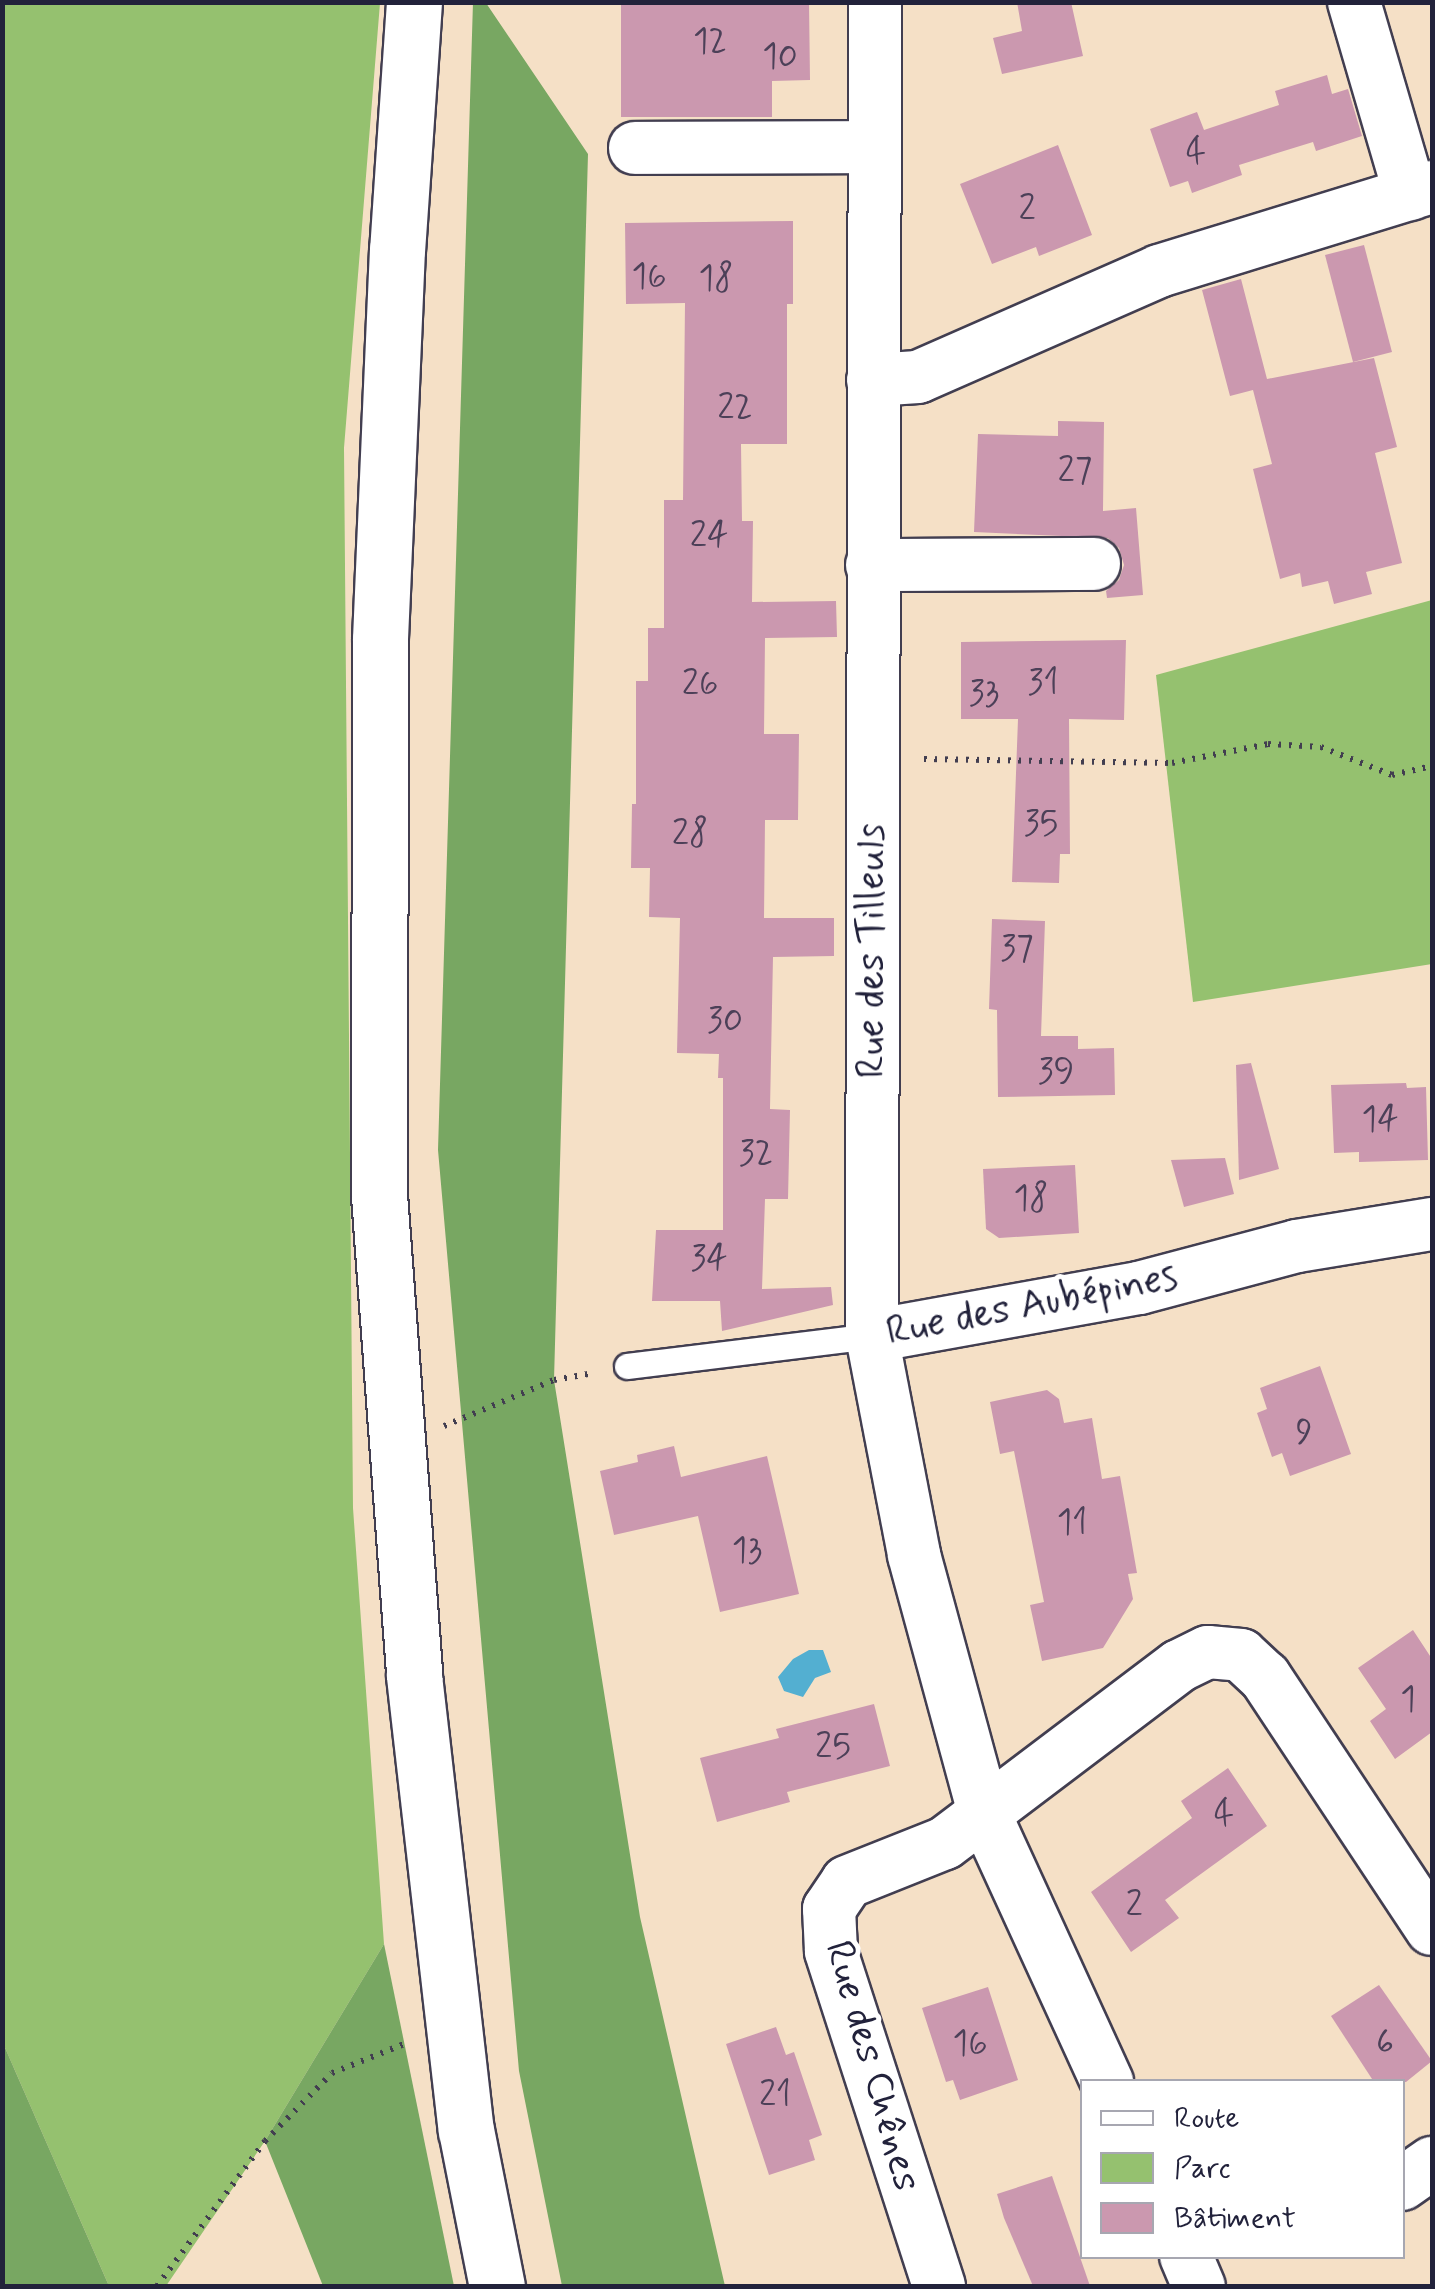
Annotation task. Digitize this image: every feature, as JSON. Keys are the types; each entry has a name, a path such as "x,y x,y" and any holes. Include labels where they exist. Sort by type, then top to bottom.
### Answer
{"main road":[{"path":"414,2 397,249 380,640 379,1195 414,1676 466,2130 498,2286"}],"street":[{"name":"Rue des Tilleuls","path":"875,2 872,1336 914,1555 984,1813 1106,2079"},
{"path":"872,380 918,377 1159,271 1421,190 1354,2"},
{"path":"635,148 874,147"},
{"path":"872,565 1094,564"},
{"name":"Rue des Aubépines","path":"872,1336 1139,1288 1297,1246 1432,1224"},
{"name":"Rue des Chênes","path":"939,2286 831,1951 829,1910 847,1882 945,1843 1178,1666 1208,1652 1241,1655 1266,1677 1432,1930"},
{"path":"1405,2182 1432,2163"},
{"path":"1187,2259 1199,2286"}],"lane":[{"name":"Rue des Aubépines","path":"627,1366 872,1336"}],"path":[{"path":"913,758 1172,764 1268,744 1321,748 1392,774 1432,766"},
{"path":"397,1445 554,1380 627,1366"},
{"path":"158,2286 265,2141 332,2074 454,2023"}],"green space":[{"path":"473,2 486,3 588,154 554,1380 640,1917 725,2286 562,2286 519,2071 438,1150"},
{"path":"2,3 380,3 344,448 353,1508 384,1944 265,2141 166,2286 109,2286 3,2043"},
{"path":"1432,600 1432,964 1193,1002 1156,675"},
{"path":"384,1944 454,2286 323,2286 265,2141"},
{"path":"3,2043 109,2286 3,2286"}],"water":[{"path":"809,1650 823,1650 831,1672 815,1678 803,1697 784,1691 778,1677 793,1659"}],"building":[{"path":"621,2 809,2 810,80 772,81 772,117 621,117"},
{"path":"1017,2 1071,2 1083,56 1002,74 993,38 1022,31"},
{"path":"1327,75 1332,94 1348,89 1362,136 1316,151 1313,142 1239,165 1242,175 1192,193 1188,181 1170,187 1150,129 1197,112 1204,130 1279,105 1275,91"},
{"path":"1058,145 1092,235 1039,256 1036,247 992,264 960,184"},
{"path":"793,221 793,304 787,304 787,444 741,444 742,521 753,521 752,602 836,601 837,637 765,638 764,734 799,734 798,820 765,820 764,918 834,918 834,956 773,957 770,1109 790,1110 788,1199 765,1199 762,1289 831,1287 833,1305 722,1331 720,1301 652,1301 656,1230 723,1230 723,1078 718,1078 719,1054 677,1053 680,918 649,917 650,868 631,868 632,804 636,804 636,681 648,681 648,628 664,628 664,500 683,500 685,303 626,304 625,223"},
{"path":"1364,245 1392,352 1353,362 1325,255"},
{"path":"1241,279 1267,379 1374,358 1397,447 1375,453 1402,563 1366,572 1372,594 1334,604 1328,581 1302,587 1300,573 1280,579 1253,469 1272,464 1253,390 1230,396 1202,290"},
{"path":"1058,421 1104,422 1103,511 1136,508 1143,595 1107,598 1106,591 1119,580 1124,565 1119,548 1108,538 974,532 978,434 1058,436"},
{"path":"1126,640 1124,720 1069,719 1070,854 1060,854 1059,883 1012,882 1018,719 961,719 961,642"},
{"path":"992,919 1045,921 1041,1036 1078,1036 1078,1049 1114,1048 1115,1095 998,1097 997,1010 989,1009"},
{"path":"1251,1063 1279,1169 1239,1180 1236,1065"},
{"path":"1406,1083 1407,1088 1426,1087 1428,1160 1359,1162 1359,1152 1334,1153 1331,1085"},
{"path":"1225,1158 1234,1194 1184,1207 1171,1160"},
{"path":"1075,1165 1079,1233 999,1238 986,1229 983,1169"},
{"path":"1320,1366 1351,1454 1290,1476 1282,1453 1272,1457 1257,1413 1267,1409 1260,1388"},
{"path":"1047,1390 1059,1399 1064,1423 1092,1418 1102,1479 1120,1476 1137,1573 1128,1574 1133,1599 1103,1648 1042,1661 1030,1605 1044,1602 1014,1451 1000,1454 990,1402"},
{"path":"674,1446 681,1477 767,1456 799,1594 720,1612 698,1516 614,1535 600,1471 638,1462 637,1455"},
{"path":"1413,1630 1432,1659 1432,1732 1395,1759 1370,1721 1386,1709 1358,1668"},
{"path":"874,1704 890,1766 787,1792 790,1802 717,1822 700,1758 779,1738 776,1729"},
{"path":"1228,1768 1267,1826 1165,1900 1179,1918 1131,1952 1091,1892 1192,1818 1181,1801"},
{"path":"1379,1985 1432,2061 1406,2082 1372,2079 1331,2016"},
{"path":"988,1987 1018,2080 960,2100 953,2080 946,2082 922,2008"},
{"path":"776,2027 786,2055 794,2052 822,2135 809,2140 815,2160 769,2175 726,2044"},
{"path":"1052,2176 1090,2286 1033,2286 997,2194"}]}
